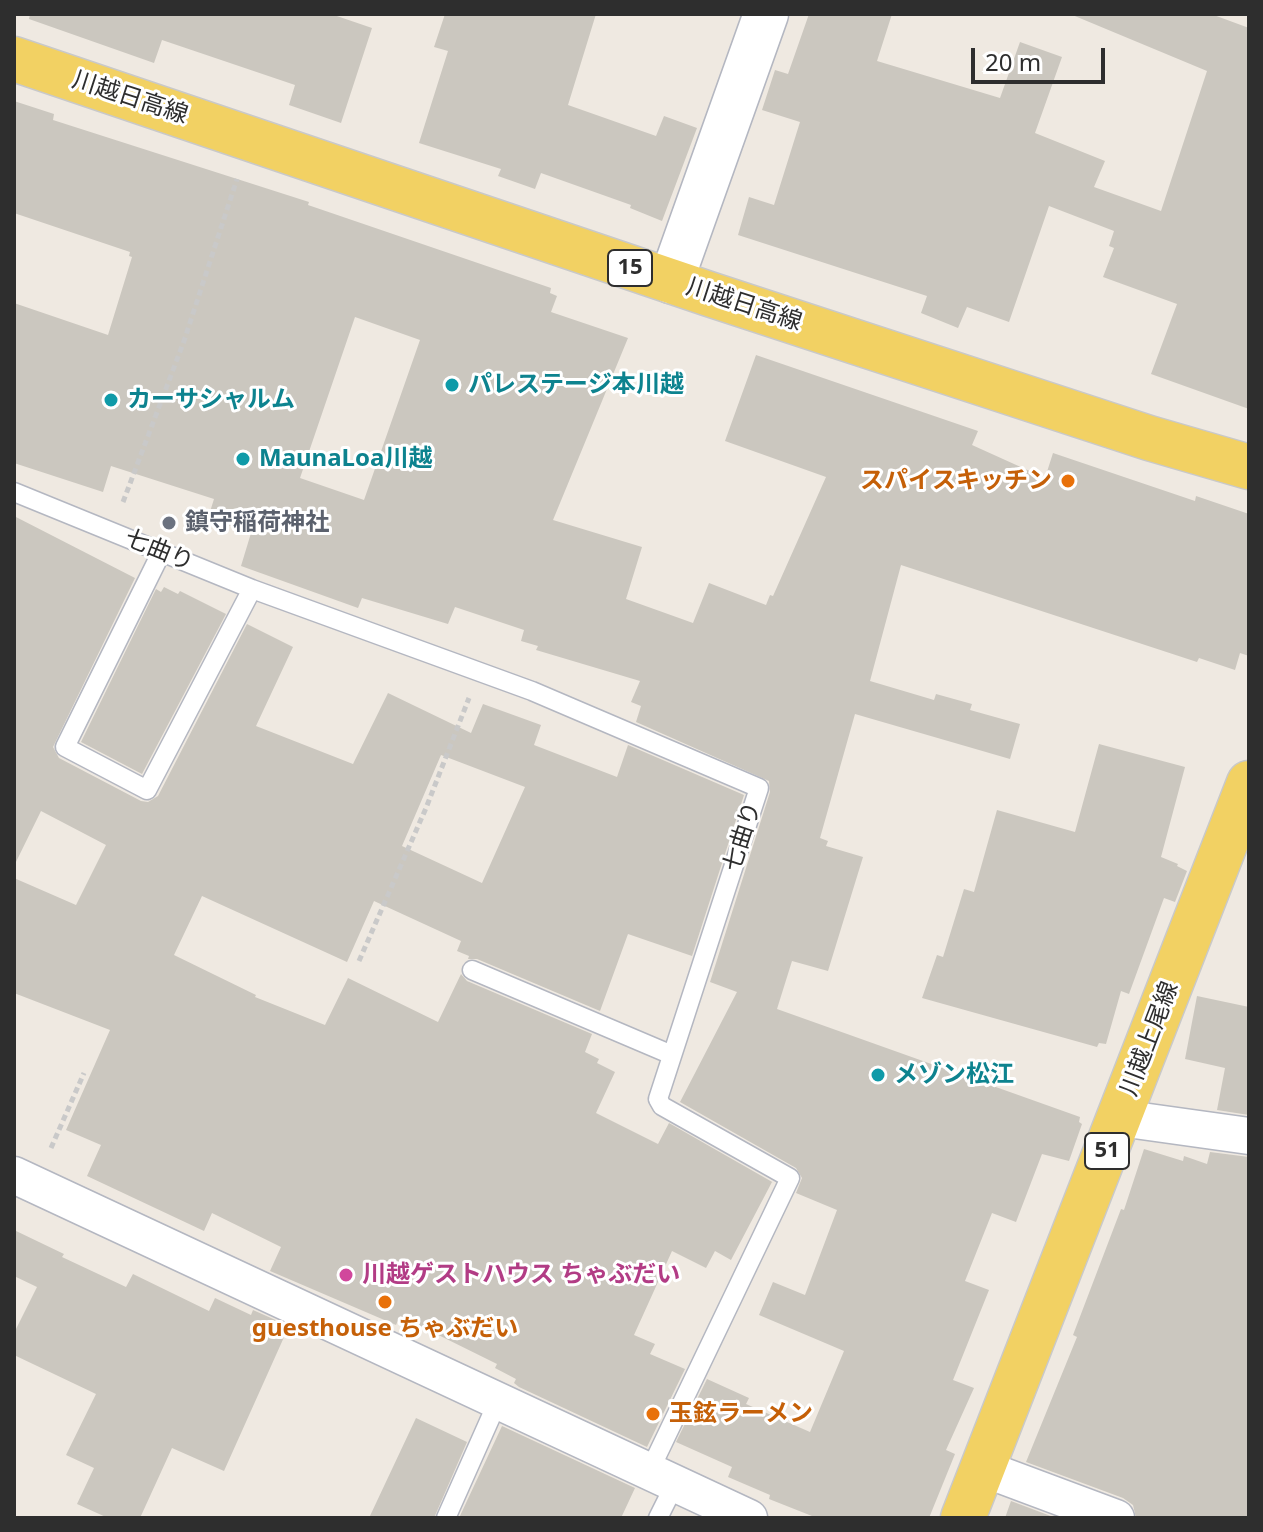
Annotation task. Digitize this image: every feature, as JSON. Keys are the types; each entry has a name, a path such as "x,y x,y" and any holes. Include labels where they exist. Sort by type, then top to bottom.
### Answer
{"main road":[{"name":"川越日高線","path":"14,59 671,281 1149,438 1249,467"},
{"name":"川越上尾線","path":"963,1518 1249,783"}],"street":[{"path":"671,281 766,14"},
{"path":"1120,1118 1249,1136"},
{"path":"24,1180 749,1518"},
{"path":"982,1468 1116,1518"}],"lane":[{"name":"七曲り","path":"14,492 252,589 532,691 759,788 658,1099 662,1106 790,1178 662,1478"},
{"path":"161,553 65,747 147,790 252,589"},
{"path":"472,970 672,1055"},
{"path":"446,1518 498,1401"},
{"path":"658,1518 662,1478"}],"path":[{"path":"112,532 184,341 237,178"},
{"path":"359,961 426,808 479,671"},
{"path":"24,1180 84,1073"}],"building":[{"path":"30,14 331,14 372,28 341,123 289,105 295,85 162,40 154,63 29,19"},
{"path":"445,14 596,14 568,105 656,136 664,116 697,128 662,221 630,208 631,205 541,173 535,189 498,176 501,169 419,143 448,51 434,47"},
{"path":"809,14 892,14 877,61 1000,98 1020,42 1062,57 1035,133 1105,161 1094,187 1161,211 1207,71 1070,14 1211,14 1249,28 1249,409 1151,374 1177,304 1103,277 1114,248 1109,246 1114,231 1049,206 1009,322 967,307 958,328 921,313 927,296 738,235 749,197 774,205 800,122 762,110 775,70 788,74"},
{"path":"14,101 54,114 53,120 309,202 308,205 551,288 550,293 557,296 551,312 628,338 553,520 642,547 626,599 693,623 709,583 766,605 770,595 773,596 826,477 725,441 756,355 978,431 972,445 1045,478 1053,453 1195,501 1196,496 1249,514 1249,656 1240,653 1235,670 1199,658 1197,662 901,565 870,681 934,700 936,694 972,704 970,710 1020,724 1010,759 855,714 820,838 828,841 826,846 863,857 828,971 792,961 777,1009 1080,1117 1082,1124 1069,1161 1042,1154 1016,1222 992,1213 965,1281 989,1290 953,1380 974,1388 946,1450 955,1454 929,1518 817,1518 769,1499 770,1495 728,1477 732,1467 676,1442 707,1379 749,1398 746,1404 810,1432 844,1351 759,1315 773,1282 805,1295 837,1210 796,1193 802,1178 796,1168 680,1102 737,992 710,982 770,792 769,781 636,722 641,706 631,702 640,681 536,650 538,646 521,641 524,630 455,607 448,624 362,598 358,608 241,566 251,533 208,518 214,499 111,466 103,492 14,463 14,303 108,335 132,257 129,256 130,252 14,213","holes":["355,317 420,340 364,500 300,478"]},
{"path":"14,516 135,578 53,747 59,758 141,801 148,802 158,796 247,624 293,647 256,726 353,764 388,693 471,733 483,704 541,725 534,745 617,777 628,745 744,795 692,956 628,934 600,1011 477,959 468,959 469,956 457,951 461,941 374,901 347,962 202,896 174,955 255,997 325,1025 348,978 438,1022 461,974 467,981 592,1034 585,1052 599,1059 597,1063 615,1072 596,1113 658,1144 669,1123 774,1183 731,1260 715,1251 706,1268 672,1251 634,1335 655,1344 650,1354 685,1369 647,1447 519,1387 514,1383 516,1379 495,1368 497,1364 400,1316 396,1325 270,1271 281,1247 212,1213 204,1231 87,1176 101,1145 66,1130 110,1030 14,993 14,878 76,905 106,845 41,811 14,866","holes":["441,755 525,787 482,883 402,846"]},
{"path":"164,587 178,594 180,591 226,614 142,774 81,742 156,589 161,592"},
{"path":"1099,744 1185,767 1161,857 1187,871 1175,902 1164,898 1129,994 1121,991 1106,1044 1099,1043 1097,1047 922,998 937,955 943,957 964,889 974,892 997,810 1075,832"},
{"path":"1197,996 1249,1007 1249,1115 1217,1110 1225,1068 1185,1059"},
{"path":"1144,1149 1183,1161 1184,1156 1207,1164 1210,1152 1249,1157 1249,1518 1136,1518 1133,1505 1123,1498 1026,1462 1077,1337 1073,1335 1121,1209 1124,1210"},
{"path":"14,1230 126,1287 133,1274 209,1311 215,1298 251,1315 253,1310 289,1326 224,1471 172,1448 140,1518 108,1518 77,1504 94,1468 66,1455 96,1394 14,1355 14,1333 37,1287 14,1276"},
{"path":"416,1418 467,1442 434,1518 369,1518"},
{"path":"502,1426 635,1488 621,1518 459,1518"},
{"path":"1011,1501 1056,1518 1005,1518"}],"place":[{"name":"パレステージ本川越","path":"452,385"},
{"name":"カーサシャルム","path":"111,400"},
{"name":"MaunaLoa川越","path":"243,459"},
{"name":"スパイスキッチン","path":"1068,481"},
{"name":"鎮守稲荷神社","path":"169,523"},
{"name":"メゾン松江","path":"878,1075"},
{"name":"川越ゲストハウス ちゃぶだい","path":"346,1275"},
{"name":"guesthouse ちゃぶだい","path":"385,1302"},
{"name":"玉鉉ラーメン","path":"653,1414"}]}
